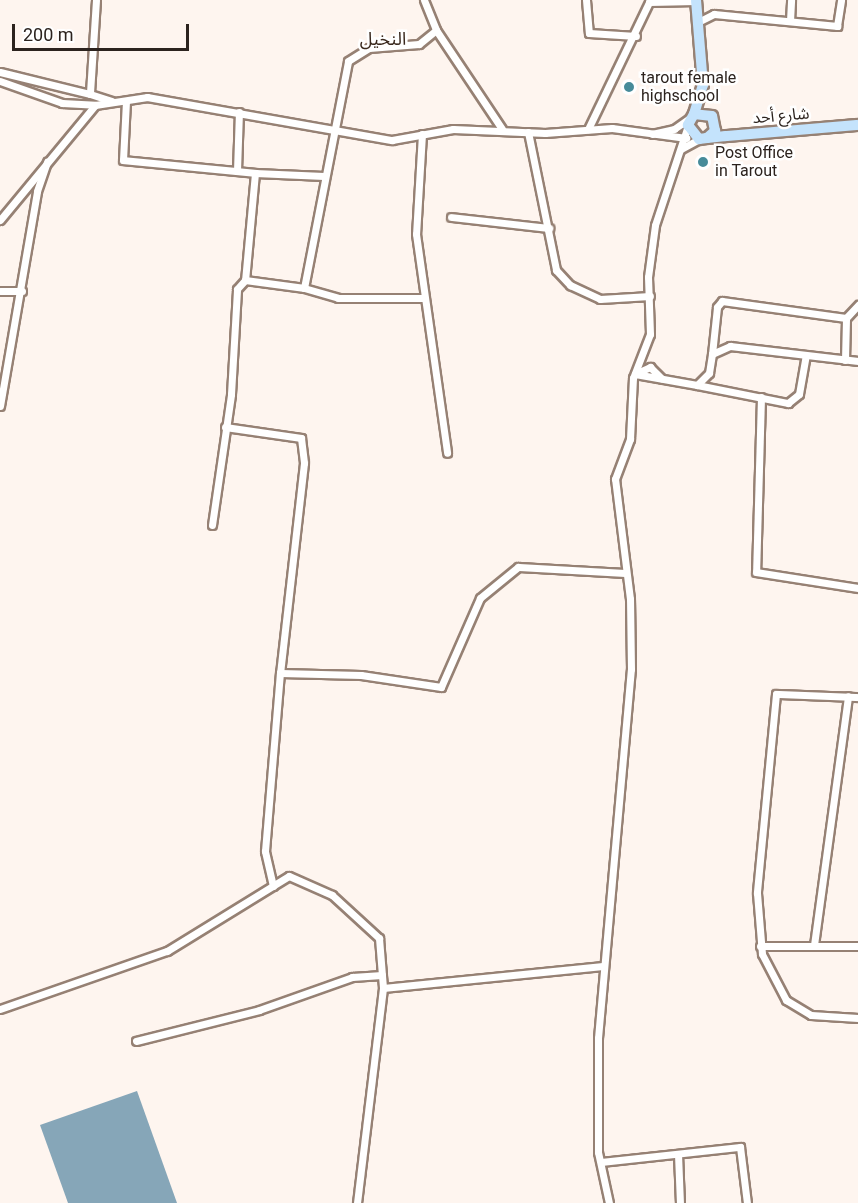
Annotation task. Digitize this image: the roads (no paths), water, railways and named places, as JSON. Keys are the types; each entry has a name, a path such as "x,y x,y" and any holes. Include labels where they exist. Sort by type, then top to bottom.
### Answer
{"main road":[{"path":"696,1 703,85 714,120"},
{"path":"696,138 691,119 703,85"},
{"path":"691,119 714,120 748,134"},
{"path":"696,138 714,120"},
{"name":"شارع أحد","path":"696,138 858,125"}],"street":[{"path":"90,94 96,0"},
{"path":"424,0 436,30 502,129"},
{"path":"586,0 589,33 636,36"},
{"path":"790,21 791,0"},
{"path":"698,22 714,14 837,26 841,0"},
{"path":"588,129 636,36 650,1 696,1"},
{"path":"304,288 320,223 324,176 348,61 356,53 419,44 436,30"},
{"path":"0,72 116,102"},
{"path":"0,81 62,103 94,105 147,97 392,140 422,134 502,129 528,132 588,129 649,134 668,138 696,138"},
{"path":"126,101 123,160 255,173 324,176"},
{"path":"0,220 94,105"},
{"path":"237,171 239,112"},
{"path":"649,134 674,129 691,119"},
{"path":"528,132 556,270 570,285 600,299 650,296"},
{"path":"422,134 416,234 447,453"},
{"path":"668,138 679,151"},
{"path":"609,1203 601,1162 597,1114 603,966 628,732 630,599 615,479 630,439 635,374 650,334 650,296 656,225 679,151 696,138"},
{"path":"679,151 696,138"},
{"path":"0,406 22,291 37,191 47,162"},
{"path":"212,525 225,427 237,289 245,280 255,173"},
{"path":"451,217 549,228"},
{"path":"245,280 304,288 338,298 424,298"},
{"path":"0,291 22,291"},
{"path":"697,384 709,373 717,307 722,301 847,319"},
{"path":"845,360 847,319 858,305"},
{"path":"712,354 730,346 858,361"},
{"path":"635,374 760,397 795,400 806,356"},
{"path":"760,397 756,572 858,588"},
{"path":"225,427 301,438 304,463 280,673 266,850 273,886"},
{"path":"280,673 361,675 441,687 480,598 518,567 626,573"},
{"path":"858,697 776,694 757,893 760,946 774,980 798,1010 858,1018"},
{"path":"814,945 848,696"},
{"path":"0,1009 167,951 289,876 332,895 379,938 383,988 357,1203"},
{"path":"760,946 858,946"},
{"path":"383,988 603,966"},
{"path":"136,1041 259,1010 352,977 382,975"},
{"path":"601,1162 740,1147 747,1203"},
{"path":"678,1154 680,1203"}],"water":[{"path":"137,1091 177,1203 68,1203 40,1125"}],"place":[{"name":"tarout female highschool","path":"629,87"},
{"name":"Post Office in Tarout","path":"703,162"}],"district":[{"name":"النخيل","path":"383,39"}]}
